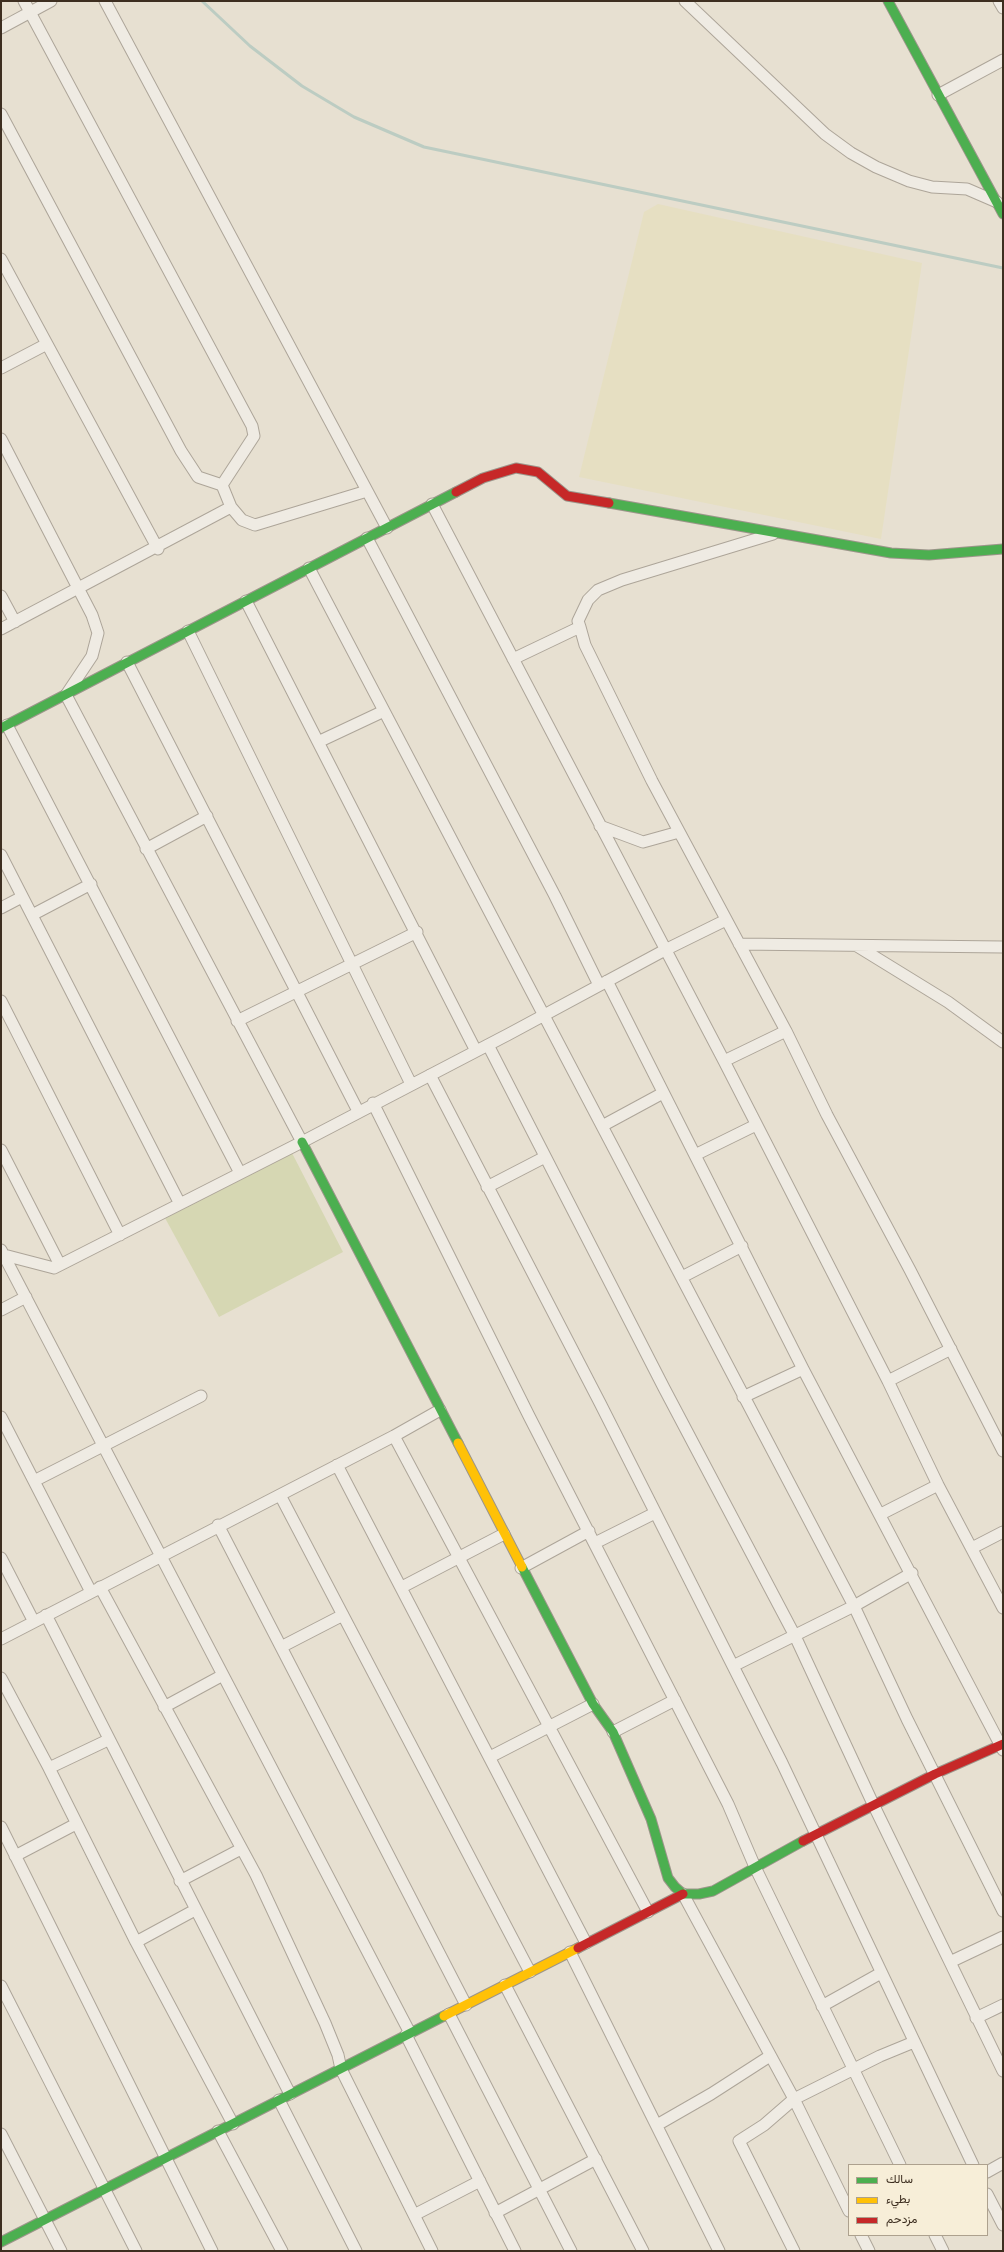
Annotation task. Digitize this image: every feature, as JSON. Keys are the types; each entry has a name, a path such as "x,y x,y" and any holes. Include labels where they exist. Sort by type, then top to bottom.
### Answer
{"street":[{"path":"24,1 252,426 254,436 222,485"},
{"path":"1,28 51,1"},
{"path":"105,1 387,528"},
{"path":"685,1 825,134 851,152 876,168 909,182 932,187 967,189 996,202"},
{"path":"888,1 1003,214"},
{"path":"999,1 1003,8"},
{"path":"938,95 1003,60"},
{"path":"1,114 181,451 198,477 222,485 231,507 242,520 255,525 367,491"},
{"path":"1,259 157,547"},
{"path":"1,368 47,344"},
{"path":"1,439 92,615 98,633 92,656 66,695"},
{"path":"240,1173 91,884 4,726 483,478 516,468 538,472 567,496 892,553 929,555 1003,549"},
{"path":"432,504 724,1061 888,1381 938,1485 1003,1608"},
{"path":"1,629 231,507"},
{"path":"777,533 622,580 598,590 588,600 578,622 593,661 679,832 786,1031 826,1114 951,1349 1003,1451"},
{"path":"1,2242 684,1894 699,1894 713,1891 816,1834 935,1774 1002,1747 881,1514 803,1369 742,1246 663,1093 555,896 367,538"},
{"path":"309,568 854,1606 1003,1911"},
{"path":"1,596 15,622"},
{"path":"246,601 476,1051"},
{"path":"513,659 580,627"},
{"path":"188,631 351,965 411,1084"},
{"path":"127,662 358,1111"},
{"path":"66,695 302,1142 593,1704 613,1732 651,1819 654,1835 668,1878 675,1888 684,1894 794,2099 848,2209"},
{"path":"318,742 384,711"},
{"path":"146,849 207,816"},
{"path":"600,826 643,842 679,832"},
{"path":"1,855 180,1204"},
{"path":"32,915 91,884"},
{"path":"1,908 22,897"},
{"path":"2,1252 54,1268 302,1142 373,1103 488,1045 543,1014 665,950 726,920"},
{"path":"237,1021 416,932"},
{"path":"739,944 1003,947"},
{"path":"856,946 948,1002 1003,1042"},
{"path":"1,1001 120,1235"},
{"path":"724,1061 786,1031"},
{"path":"488,1045 664,1388 795,1636 874,1806 1003,2071"},
{"path":"430,1074 487,1187 600,1403 733,1666 816,1834 881,1974 973,2164"},
{"path":"602,1126 663,1093"},
{"path":"373,1103 594,1543 728,1804 755,1867 900,2164"},
{"path":"695,1155 756,1125"},
{"path":"1,1150 60,1265"},
{"path":"487,1187 545,1157"},
{"path":"682,1277 742,1246"},
{"path":"2,1252 223,1675 408,2034 515,2251"},
{"path":"1,1310 26,1297"},
{"path":"888,1381 951,1349"},
{"path":"743,1397 803,1369"},
{"path":"34,1481 201,1396"},
{"path":"1,1638 96,1590 218,1525 394,1436 440,1410"},
{"path":"1,1416 34,1481 164,1707 256,1875 325,2023 338,2055 341,2069 432,2251"},
{"path":"394,1436 648,1912"},
{"path":"337,1465 402,1587 586,1943"},
{"path":"881,1514 938,1485"},
{"path":"280,1494 530,1972"},
{"path":"594,1543 655,1513"},
{"path":"218,1525 466,2005"},
{"path":"522,1568 589,1531"},
{"path":"972,1548 1003,1532"},
{"path":"402,1587 504,1534"},
{"path":"1,1558 34,1622"},
{"path":"733,1666 854,1606 912,1574"},
{"path":"46,1615 108,1740 290,2094"},
{"path":"281,1647 343,1615"},
{"path":"164,1707 223,1675"},
{"path":"1,1678 49,1768 136,1942 233,2124"},
{"path":"613,1732 675,1700"},
{"path":"490,1757 550,1728 593,1704"},
{"path":"49,1768 108,1740"},
{"path":"15,1856 76,1824"},
{"path":"1,1827 212,2251"},
{"path":"180,1881 241,1849"},
{"path":"136,1942 195,1910"},
{"path":"950,1962 1003,1937"},
{"path":"570,1952 719,2251"},
{"path":"822,2006 881,1974"},
{"path":"505,1985 643,2251"},
{"path":"1,1986 136,2251"},
{"path":"976,2018 1003,2005"},
{"path":"448,2014 571,2251"},
{"path":"794,2251 739,2141 764,2125 794,2099 914,2042"},
{"path":"657,2125 711,2094 738,2074 770,2056"},
{"path":"279,2100 352,2250"},
{"path":"218,2132 282,2251"},
{"path":"1,2134 61,2251"},
{"path":"496,2213 596,2159"},
{"path":"988,2171 1003,2163"},
{"path":"414,2215 480,2181"},
{"path":"988,2196 1003,2225"},
{"path":"862,2236 869,2251"},
{"path":"936,2236 943,2251"}],"shaded area":[{"path":"658,204 922,263 881,539 579,477 644,212"}],"green space":[{"path":"292,1153 343,1252 219,1317 165,1218"}],"waterway":[{"path":"202,1 250,46 302,86 354,117 424,147 1003,268"}],"traffic: fast":[{"path":"888,1 1003,214"},
{"path":"1,728 456,492"},
{"path":"609,503 891,553 929,555 1003,549"},
{"path":"302,1142 458,1443"},
{"path":"522,1567 593,1704 613,1732 651,1819 668,1878 675,1887 683,1894 699,1894 713,1891 803,1841"},
{"path":"1,2242 444,2016"}],"traffic: slow":[{"path":"458,1443 522,1567"},
{"path":"444,2016 578,1948"}],"traffic: jam":[{"path":"456,492 483,478 516,468 538,472 567,496 609,503"},
{"path":"803,1841 935,1774 1003,1744"},
{"path":"578,1948 683,1894"}]}
